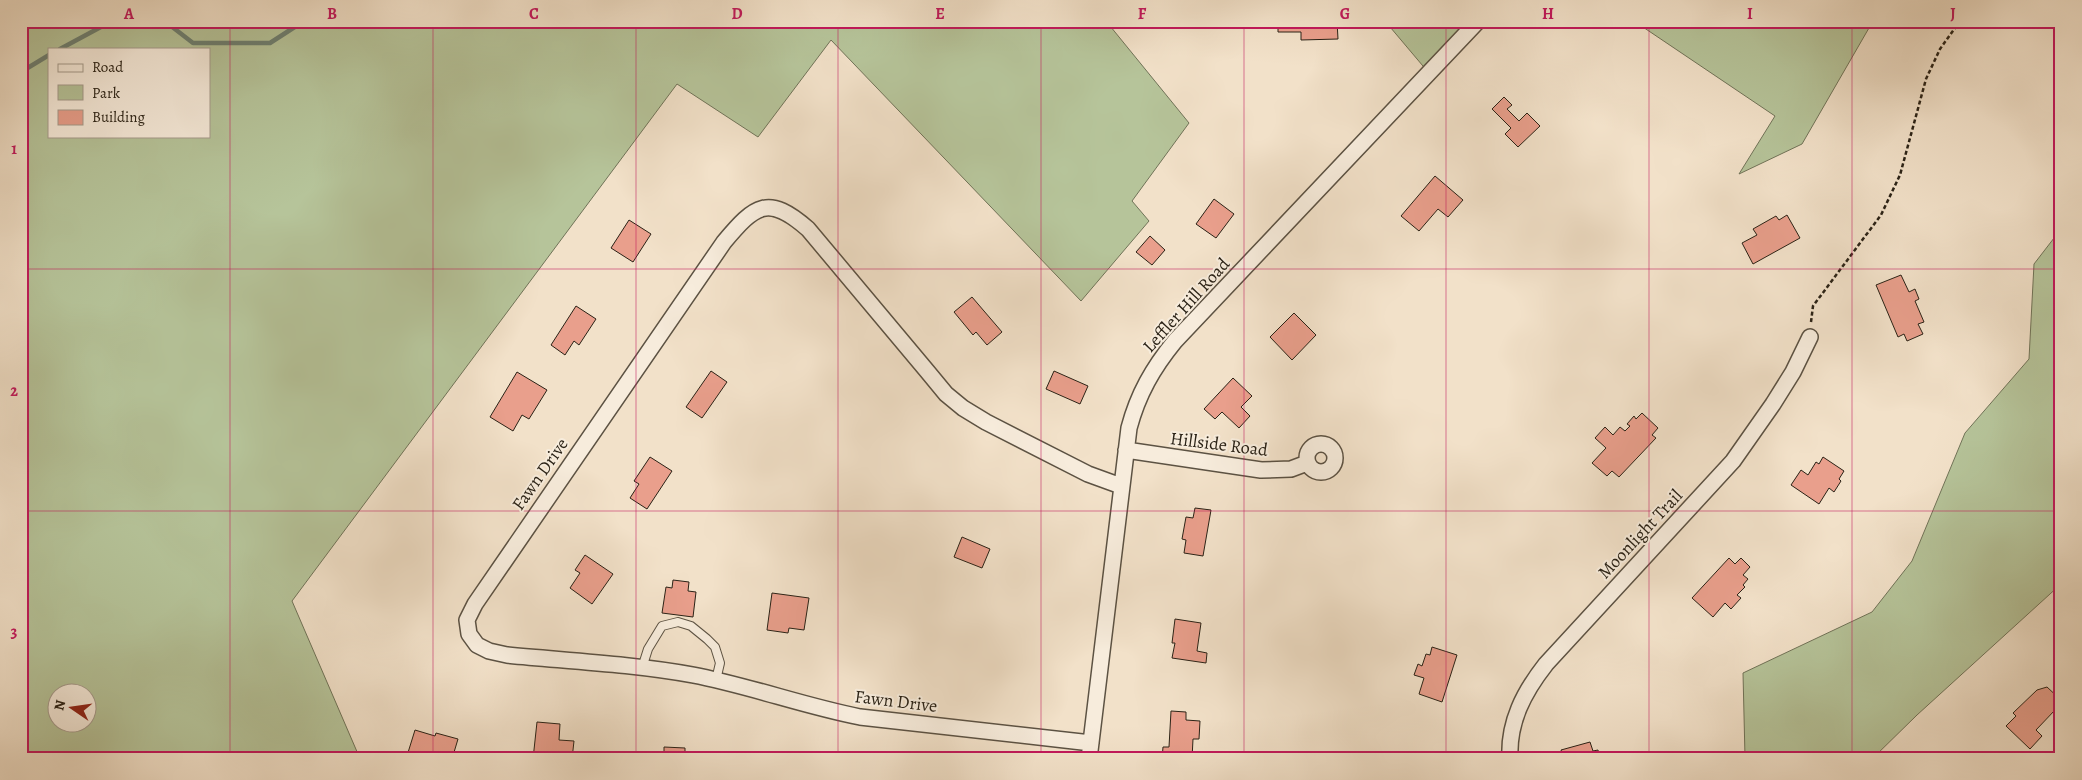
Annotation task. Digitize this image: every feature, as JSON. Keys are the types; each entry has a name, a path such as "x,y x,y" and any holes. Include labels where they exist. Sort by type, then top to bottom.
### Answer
{"street":[{"name":"Leffler Hill Road","path":"1089,759 1126,450 1135,406 1145,383 1170,348 1478,21"},
{"name":"Fawn Drive","path":"1091,743 860,717 830,711 716,680 642,668 507,655 489,651 477,645 469,634 467,620 474,604 724,242 752,212 766,206 795,218 808,229 946,394 963,408 986,422 1088,474 1121,486"},
{"name":"Moonlight Trail","path":"1510,759 1512,732 1518,707 1529,686 1546,664 1734,461 1793,372 1810,337"},
{"name":"Hillside Road","path":"1126,450 1262,470 1291,469 1307,463"}],"lane":[{"path":"642,668 648,649 662,626 678,622 691,626 715,647 720,663 716,680"}],"path":[{"path":"1810,337 1813,306 1881,215 1900,175 1926,79 1940,49 1960,21"}],"green space":[{"path":"21,21 1106,21 1189,123 1132,201 1149,221 1081,301 831,40 758,137 677,84 292,601 358,754 373,759 21,759"},
{"path":"1385,21 1478,21 1428,72"},
{"path":"1634,21 1873,21 1802,144 1739,174 1775,116"},
{"path":"2061,229 2061,584 1917,715 1872,759 1744,759 1743,673 1872,612 1912,561 1965,433 2029,359 2034,264"}],"building":[{"path":"1278,21 1337,21 1338,39 1301,40 1301,32 1278,32"},
{"path":"1504,97 1512,105 1507,109 1519,121 1527,113 1540,126 1518,147 1505,134 1511,128 1492,109"},
{"path":"1435,176 1463,200 1448,217 1438,209 1419,231 1401,216"},
{"path":"1214,199 1234,214 1216,238 1196,224"},
{"path":"1787,215 1800,238 1753,264 1742,243 1757,235 1753,229 1776,216 1779,220"},
{"path":"629,220 651,234 633,262 611,248"},
{"path":"1150,236 1165,250 1152,265 1136,252"},
{"path":"1901,275 1909,292 1915,289 1919,299 1915,301 1924,322 1918,324 1923,334 1907,341 1904,334 1898,337 1876,285"},
{"path":"972,297 1002,332 987,345 976,332 973,335 954,312"},
{"path":"576,306 596,319 579,345 574,341 565,355 551,345"},
{"path":"1294,313 1316,335 1292,360 1270,337"},
{"path":"711,371 727,382 702,418 686,407"},
{"path":"1054,371 1088,386 1080,404 1046,389"},
{"path":"517,372 547,390 529,419 522,415 513,431 490,417"},
{"path":"1233,378 1252,396 1241,407 1250,416 1239,428 1222,412 1215,419 1204,409"},
{"path":"1642,413 1658,428 1652,435 1656,438 1619,477 1612,471 1607,476 1592,463 1606,448 1595,438 1605,427 1613,435 1620,427 1625,431 1630,426 1627,424 1634,416 1636,419"},
{"path":"650,457 672,471 647,509 630,498 639,484 634,481"},
{"path":"1823,457 1844,471 1839,479 1841,481 1834,492 1829,488 1819,504 1791,485 1801,470 1808,475 1816,462 1819,464"},
{"path":"1195,508 1211,510 1203,556 1184,553 1186,540 1182,539 1186,517 1193,518"},
{"path":"962,537 990,549 982,568 954,557"},
{"path":"585,555 613,574 592,604 570,588 580,573 575,570"},
{"path":"1729,558 1735,564 1741,558 1750,567 1743,575 1748,579 1743,585 1745,587 1737,595 1741,598 1731,609 1725,603 1713,617 1692,598"},
{"path":"673,580 689,582 688,591 696,592 693,617 662,613 666,587 672,588"},
{"path":"772,593 809,598 804,630 789,628 788,633 767,630"},
{"path":"1175,619 1201,623 1197,651 1207,653 1206,663 1172,658 1175,643 1172,643"},
{"path":"1432,647 1457,655 1442,702 1419,694 1424,678 1414,675 1418,664 1422,666 1426,654 1430,655"},
{"path":"2047,687 2061,700 2061,709 2057,713 2055,710 2036,730 2042,736 2030,749 2006,726 2016,716 2013,713 2037,690"},
{"path":"1171,711 1186,712 1186,720 1200,721 1199,739 1193,739 1192,759 1162,759 1163,747 1169,747"},
{"path":"537,722 560,724 559,740 574,741 572,759 533,759"},
{"path":"415,730 435,736 436,733 458,739 452,759 406,759"},
{"path":"1590,742 1593,751 1598,750 1600,759 1564,759 1561,750"},
{"path":"664,747 685,748 685,755 699,756 699,759 664,759"}],"waterway":[{"path":"62,48 112,21"},
{"path":"142,21 171,26 193,43 270,43 304,21"},
{"path":"21,72 48,56"}]}
